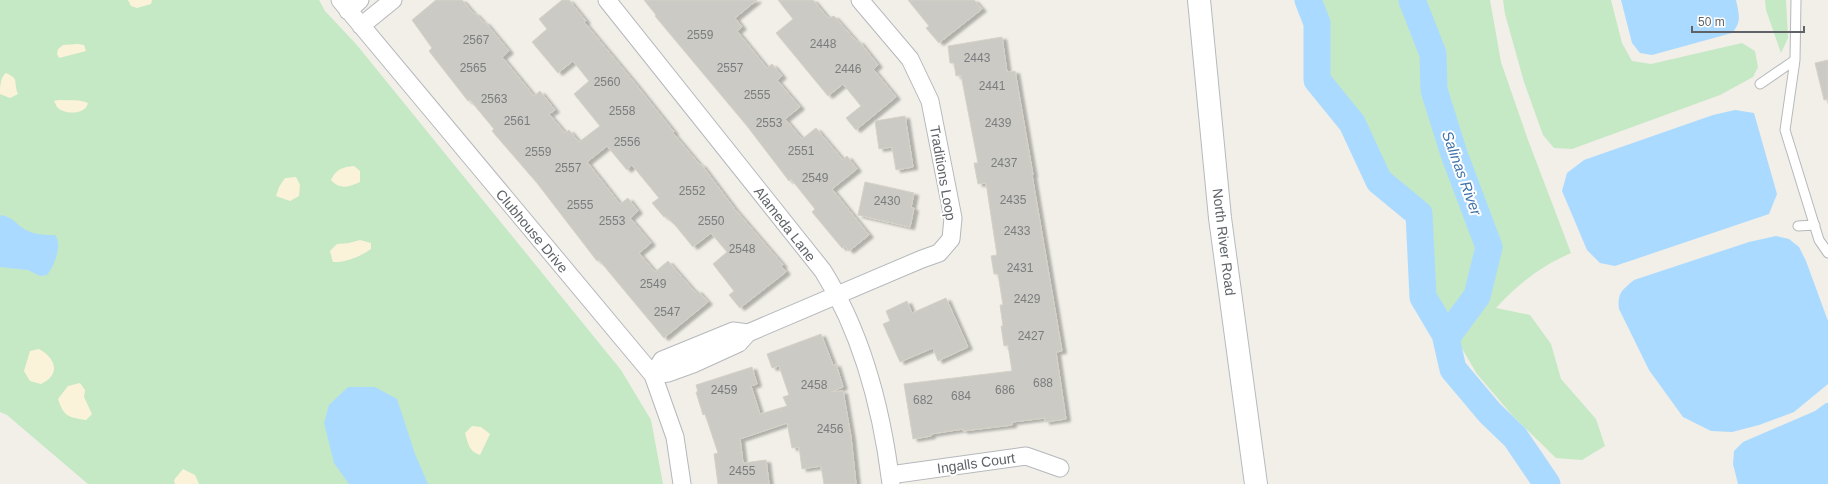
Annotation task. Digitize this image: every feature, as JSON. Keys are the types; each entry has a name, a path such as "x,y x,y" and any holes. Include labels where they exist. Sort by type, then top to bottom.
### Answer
{"main road":[{"name":"North River Road","path":"1198,0 1220,218 1256,484"}],"street":[{"path":"361,26 393,0"},
{"name":"Alameda Lane","path":"607,0 818,265 837,294 859,346 872,383 890,480"},
{"name":"Traditions Loop","path":"653,375 662,360 733,331 748,333 922,258 939,253 951,239 953,218 930,100 910,59 860,0"},
{"name":"Clubhouse Drive","path":"349,4 361,26 653,375 675,437 682,484"},
{"name":"Ingalls Court","path":"890,480 1026,456 1060,468"}],"lane":[{"path":"1796,0 1795,60 1785,130 1820,240 1828,253"},
{"path":"1760,84 1795,60"},
{"path":"1798,226 1815,225"}],"green space":[{"path":"0,0 319,0 325,11 356,44 621,370 651,420 663,484 88,484 7,415 0,412"},
{"path":"1315,0 1490,0 1501,62 1528,140 1571,253 1530,276 1496,308 1530,315 1551,344 1561,379 1596,419 1605,446 1582,460 1556,458 1512,415 1477,374 1430,294 1423,207 1387,175 1354,113 1325,74 1319,10"},
{"path":"1503,0 1611,0 1622,43 1632,61 1651,64 1742,43 1755,51 1758,67 1753,77 1720,95 1572,149 1554,148 1543,135 1524,82 1505,14"},
{"path":"1765,0 1786,0 1788,38 1781,53 1766,10"}],"sand":[{"path":"128,0 152,0 151,4 137,8 131,6"},
{"path":"63,45 84,45 86,51 59,58 57,54 58,49"},
{"path":"6,73 15,79 18,94 10,98 0,94 1,80"},
{"path":"59,100 88,103 83,110 79,112 69,112 60,110 57,107 54,101"},
{"path":"354,166 360,171 360,182 345,187 334,183 331,180 335,173 340,169"},
{"path":"296,177 300,185 299,196 290,201 276,196 279,187 285,178"},
{"path":"360,240 371,243 371,249 353,258 333,262 330,251 337,244"},
{"path":"39,349 49,357 54,366 52,376 41,384 30,381 24,371 30,351"},
{"path":"80,383 85,390 84,397 92,414 86,420 71,417 65,413 58,399 68,386"},
{"path":"472,426 481,427 490,434 480,455 473,452 468,444 465,433"},
{"path":"183,469 195,475 199,484 175,484 174,480"}],"water":[{"path":"1621,0 1736,0 1739,18 1732,33 1652,55 1640,53 1632,43"},
{"path":"1735,110 1754,113 1777,194 1769,214 1615,266 1600,263 1587,250 1562,191 1567,173 1584,160 1713,115"},
{"path":"0,215 11,218 24,229 36,234 55,235 58,244 57,255 47,275 40,276 28,270 0,267"},
{"path":"1776,236 1789,239 1799,247 1806,261 1828,321 1828,384 1794,412 1759,425 1732,432 1711,431 1683,417 1649,370 1619,309 1621,292 1634,280 1749,242"},
{"path":"348,387 375,387 397,399 415,454 428,484 349,484 334,463 324,423 329,405"},
{"path":"1828,403 1828,484 1738,484 1733,464 1734,451 1743,442 1815,411"}],"building":[{"path":"436,0 462,0 474,14 475,13 484,23 485,22 509,51 502,57 534,96 540,91 555,110 549,114 565,133 569,130 579,142 600,126 574,94 589,81 573,61 558,73 532,42 547,29 539,19 562,0 569,0 586,21 584,22 634,82 674,132 673,133 700,165 701,164 734,208 783,265 781,266 786,272 740,308 729,295 734,291 713,264 727,252 711,233 693,247 675,225 665,216 664,217 652,203 659,198 632,165 627,170 607,146 587,162 620,204 628,198 638,211 630,218 651,243 639,253 655,272 668,261 695,292 697,290 708,302 664,338 599,260 597,261 537,183 492,131 494,129 470,100 468,101 429,51 432,48 412,20"},
{"path":"644,0 757,0 735,18 742,27 737,31 767,68 772,64 782,76 777,80 800,107 785,119 802,139 816,128 843,160 847,156 857,169 832,189 869,235 849,251 845,246 842,248 812,212 815,209 791,179 789,181 747,126 655,16 656,15"},
{"path":"778,0 813,0 828,18 834,16 857,42 859,41 878,65 873,69 896,97 856,130 846,118 861,106 843,84 828,96 776,33 793,19"},
{"path":"908,0 974,0 982,9 939,43 926,28 929,26"},
{"path":"1002,37 1007,72 1015,71 1033,175 1062,351 1056,352 1066,419 1045,422 1045,418 1012,422 1012,425 963,431 963,429 931,434 931,436 913,439 904,384 1012,371 1008,345 1004,346 1001,326 1003,326 1000,305 1003,305 998,274 994,274 991,256 997,255 986,183 978,184 974,163 978,163 961,75 956,76 954,63 950,63 948,46"},
{"path":"1828,60 1828,99 1824,100 1815,63"},
{"path":"905,116 913,167 896,170 892,147 879,149 875,121"},
{"path":"865,182 914,193 911,208 914,208 910,227 858,215"},
{"path":"946,298 968,347 938,361 933,348 900,362 883,324 890,321 886,311 907,301 912,313"},
{"path":"821,334 833,365 836,364 843,387 831,392 843,391 851,437 856,484 824,484 821,466 802,469 799,447 792,448 787,423 740,439 743,463 766,460 769,484 718,484 714,454 718,453 705,414 703,415 696,392 698,392 696,385 752,367 757,384 751,386 760,414 787,406 783,397 789,395 779,366 772,368 767,354"}],"waterway":[{"name":"Salinas River","path":"1308,0 1317,23 1317,80 1352,123 1379,181 1419,214 1423,297 1445,334 1453,369 1490,413 1515,437 1547,484"},
{"name":"Salinas River","path":"1412,0 1433,54 1434,90 1454,154 1489,247 1477,296 1446,338"}]}
